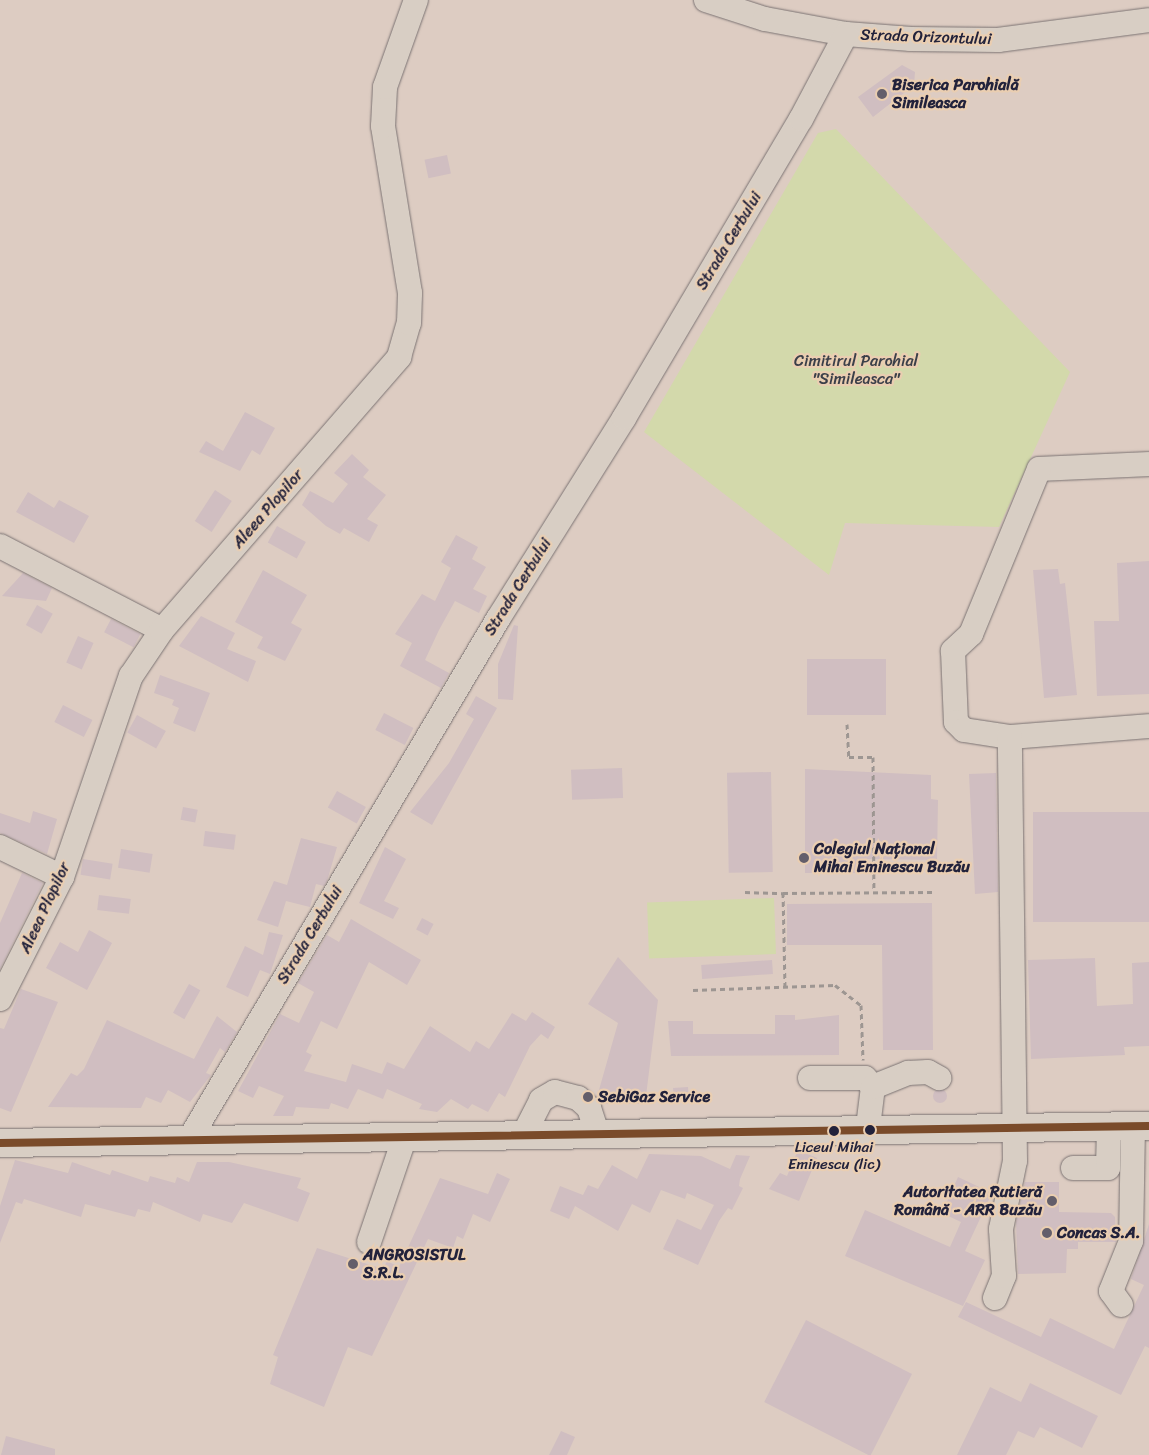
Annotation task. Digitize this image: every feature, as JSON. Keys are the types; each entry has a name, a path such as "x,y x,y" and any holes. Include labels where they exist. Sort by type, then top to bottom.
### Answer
{"main road":[{"path":"0,1143 868,1127 1130,1126"}],"street":[{"name":"Aleea Plopilor","path":"0,1000 62,877 122,694 162,630 399,357 409,323 410,293 382,126 385,87 416,0"},
{"name":"Strada Orizontului","path":"706,0 765,19 846,34 998,40 1149,20"},
{"name":"Strada Cerbului","path":"189,1140 498,619 624,418 801,119 846,34"},
{"path":"1149,464 1039,469 971,634 952,651 956,722 964,730 1010,737 1149,726"},
{"path":"0,546 162,630"},
{"path":"995,1298 1004,1276 1001,1229 1015,1161 1011,1125 1010,737"},
{"path":"0,847 62,877"},
{"path":"810,1078 875,1081 928,1072 939,1078"},
{"path":"868,1127 875,1081"},
{"path":"524,1134 541,1100 555,1092 578,1098 589,1108 597,1132"},
{"path":"1073,1168 1108,1168 1130,1126"},
{"path":"1121,1305 1111,1291 1131,1241 1130,1126"},
{"path":"370,1242 405,1136"}],"path":[{"path":"847,724 849,757 873,758 874,892"},
{"path":"745,892 932,892"},
{"path":"783,892 785,987"},
{"path":"693,990 835,986 861,1005 875,1081"}],"green space":[{"name":"Cimitirul Parohial \"Simileasca\"","path":"836,129 1070,372 999,527 845,523 829,575 644,432 818,133"},
{"path":"774,898 776,954 649,958 647,902"}],"building":[{"name":"Biserica Parohială Simileasca","path":"902,65 915,72 914,85 873,117 858,97"},
{"path":"447,155 451,174 428,178 425,160"},
{"path":"245,412 275,428 260,455 252,450 240,471 199,452 206,441 223,451"},
{"path":"352,454 369,470 363,477 386,495 367,519 378,525 369,542 344,528 340,534 326,526 302,505 310,491 333,503 348,484 334,473"},
{"path":"215,490 232,501 212,532 195,521"},
{"path":"28,492 54,508 59,500 89,516 74,543 16,512"},
{"path":"277,526 306,542 297,559 268,543"},
{"path":"456,535 478,547 472,559 486,567 473,589 487,596 479,613 455,601 439,630 425,660 449,673 441,688 400,666 412,643 395,634 422,594 435,601 451,568 441,562"},
{"path":"1149,561 1149,694 1097,696 1094,621 1119,621 1117,563"},
{"path":"1058,569 1060,584 1065,583 1077,695 1044,698 1033,570"},
{"path":"263,570 307,595 291,623 302,629 285,661 257,648 263,637 235,622"},
{"path":"23,573 52,588 46,601 2,596"},
{"path":"37,605 53,614 42,634 26,625"},
{"path":"201,616 235,633 227,649 256,661 248,682 179,646"},
{"path":"111,619 140,634 134,647 104,632"},
{"path":"514,625 518,626 513,700 498,699 498,664"},
{"path":"78,636 94,643 82,669 66,662"},
{"path":"807,659 886,659 886,715 807,715"},
{"path":"160,675 210,693 195,732 173,723 179,708 172,705 174,700 154,693"},
{"path":"476,696 497,708 432,825 410,812 449,763 474,719 466,714"},
{"path":"63,705 92,720 84,737 54,722"},
{"path":"384,713 413,728 405,745 375,730"},
{"path":"137,715 166,731 156,748 127,732"},
{"path":"622,768 623,798 572,800 571,770"},
{"path":"805,769 931,775 931,799 938,800 937,860 864,859 864,873 805,873"},
{"path":"771,772 773,872 729,873 727,773"},
{"path":"996,773 998,892 975,894 969,774"},
{"path":"337,791 366,807 357,824 328,808"},
{"path":"183,807 198,810 195,823 181,820"},
{"path":"33,811 57,819 47,854 0,833 0,813 30,823"},
{"path":"1033,812 1149,812 1149,922 1033,922"},
{"path":"205,831 236,835 234,850 203,846"},
{"path":"301,838 337,847 327,881 324,886 316,884 310,907 286,901 278,927 257,920 274,881 287,885"},
{"path":"385,847 406,859 384,901 399,908 393,919 359,903"},
{"path":"121,849 153,854 150,873 118,868"},
{"path":"83,859 113,864 110,879 80,875"},
{"path":"22,873 43,883 0,969 0,923"},
{"path":"99,895 131,899 129,914 97,910"},
{"path":"932,903 933,1050 883,1050 882,945 787,945 787,904"},
{"path":"422,918 434,924 428,935 416,930"},
{"path":"351,919 421,960 407,985 369,962 337,1029 321,1021 306,1052 312,1055 304,1071 346,1082 352,1064 382,1074 387,1062 404,1069 430,1026 470,1052 476,1041 489,1049 512,1013 526,1021 532,1012 555,1027 548,1039 541,1034 530,1046 505,1097 499,1093 488,1112 472,1104 468,1109 451,1099 437,1112 419,1109 422,1104 387,1089 383,1099 358,1089 348,1109 331,1103 329,1109 296,1107 293,1116 273,1116 284,1096 259,1086 253,1098 238,1091 280,1014 299,1023 314,992 298,983 327,935 339,942"},
{"path":"89,930 112,943 87,990 46,968 60,942 78,952"},
{"path":"269,932 283,935 270,974 260,970 248,997 226,987 245,946 263,955"},
{"path":"618,957 658,1000 645,1104 602,1104 597,1097 618,1023 588,1004"},
{"path":"1095,958 1097,1006 1133,1004 1132,963 1149,962 1149,1046 1124,1047 1125,1055 1031,1059 1028,960"},
{"path":"772,960 773,974 702,979 701,965"},
{"path":"189,984 200,990 184,1019 173,1013"},
{"path":"21,989 58,1002 11,1112 0,1108 0,1028 4,1029"},
{"path":"775,1015 795,1015 795,1020 839,1015 839,1055 671,1056 668,1021 693,1021 693,1034 775,1034"},
{"path":"217,1016 237,1032 225,1052 220,1048 206,1073 211,1075 190,1102 168,1090 161,1103 146,1097 141,1108 48,1107 71,1073 77,1076 84,1069 107,1020 194,1059"},
{"path":"688,1087 689,1101 674,1102 673,1088"},
{"path":"937,1089 943,1089 947,1096 943,1103 937,1103 933,1099 933,1093"},
{"path":"798,1150 817,1158 799,1201 769,1189 780,1173 787,1176"},
{"path":"649,1154 701,1156 730,1169 736,1155 750,1156 740,1179 739,1186 743,1188 732,1210 728,1208 719,1221 698,1265 663,1249 677,1219 701,1230 714,1205 687,1193 685,1199 661,1190 650,1213 632,1204 618,1231 575,1206 569,1219 550,1211 560,1186 583,1195 588,1185 598,1189 612,1165 637,1179"},
{"path":"15,1160 68,1173 72,1162 110,1175 112,1170 148,1182 150,1176 175,1183 177,1177 189,1182 197,1162 229,1162 301,1178 297,1188 310,1193 298,1222 244,1203 232,1223 203,1214 200,1222 153,1202 150,1212 138,1209 135,1217 85,1204 81,1217 24,1199 22,1204 16,1202 0,1243 0,1206"},
{"path":"497,1173 510,1179 490,1222 473,1214 463,1239 457,1236 453,1248 428,1239 372,1356 348,1347 324,1407 270,1384 278,1357 273,1355 317,1248 383,1269 387,1261 399,1267 440,1178 488,1194"},
{"path":"958,1177 992,1193 965,1251 985,1260 963,1306 845,1256 865,1210 950,1247 961,1222 942,1213"},
{"path":"1025,1182 1059,1182 1059,1212 1111,1213 1115,1217 1116,1242 1078,1242 1078,1249 1067,1249 1066,1273 1018,1274 1016,1222"},
{"path":"1149,1224 1149,1348 1145,1346 1121,1395 958,1317 966,1302 1041,1337 1050,1318 1114,1349 1144,1285 1131,1279"},
{"path":"806,1320 912,1374 871,1455 764,1402"},
{"path":"1030,1383 1098,1416 1082,1448 1040,1427 1034,1438 1018,1431 1006,1455 957,1455 990,1387 1021,1402"},
{"path":"561,1431 575,1437 567,1455 549,1455"},
{"path":"6,1436 55,1449 55,1455 1,1455"}],"transit line":[{"path":"0,1143 1149,1126"}],"place":[{"name":"Biserica Parohială Simileasca","path":"882,94"},
{"name":"Colegiul Național Mihai Eminescu Buzău","path":"804,858"},
{"name":"SebiGaz Service","path":"588,1097"},
{"name":"Liceul Mihai Eminescu (lic)","path":"834,1131"},
{"name":"Autoritatea Rutieră Română - ARR Buzău","path":"1052,1201"},
{"name":"Concas S.A.","path":"1047,1233"},
{"name":"ANGROSISTUL S.R.L.","path":"353,1264"}]}
